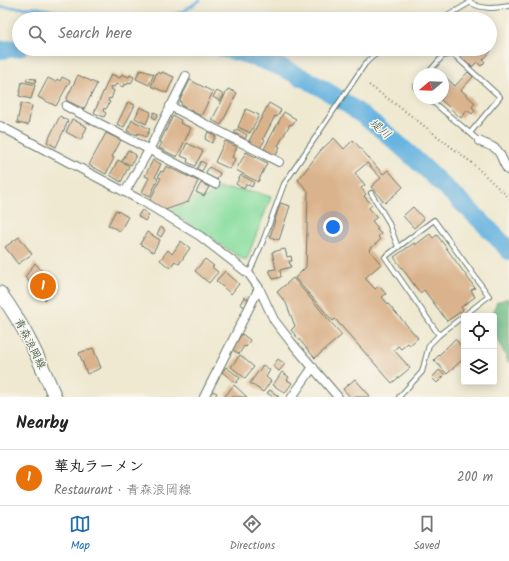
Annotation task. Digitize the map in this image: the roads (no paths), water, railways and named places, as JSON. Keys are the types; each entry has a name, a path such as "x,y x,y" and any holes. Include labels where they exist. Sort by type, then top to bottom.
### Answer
{"main road":[{"name":"青森浪岡線","path":"0,293 33,347 55,397"}],"street":[{"path":"125,192 149,150 186,76"},
{"path":"66,106 215,184"},
{"path":"170,106 279,162"},
{"path":"0,126 144,202 200,236 249,274 259,288 274,320 338,397"},
{"path":"479,141 495,148 498,151 505,168 509,171"},
{"path":"204,397 259,288"},
{"path":"292,397 313,367"}],"lane":[{"path":"452,12 469,1 479,6 492,8 509,6"},
{"path":"249,274 284,184 365,64 374,56"},
{"path":"431,68 442,56"},
{"path":"455,56 500,97 470,133"},
{"path":"435,104 479,141"},
{"path":"371,193 388,222 398,247"},
{"path":"399,397 422,372 429,345 439,335 489,296 434,220 385,257 439,335"}],"waterway":[{"path":"182,12 200,0"},
{"path":"0,7 39,8 61,12"},
{"name":"堤川","path":"0,50 12,49"},
{"name":"堤川","path":"249,56 280,67 316,85 376,125 478,218 509,251"}],"place":[{"name":"華丸ラーメン","path":"43,286"}]}
